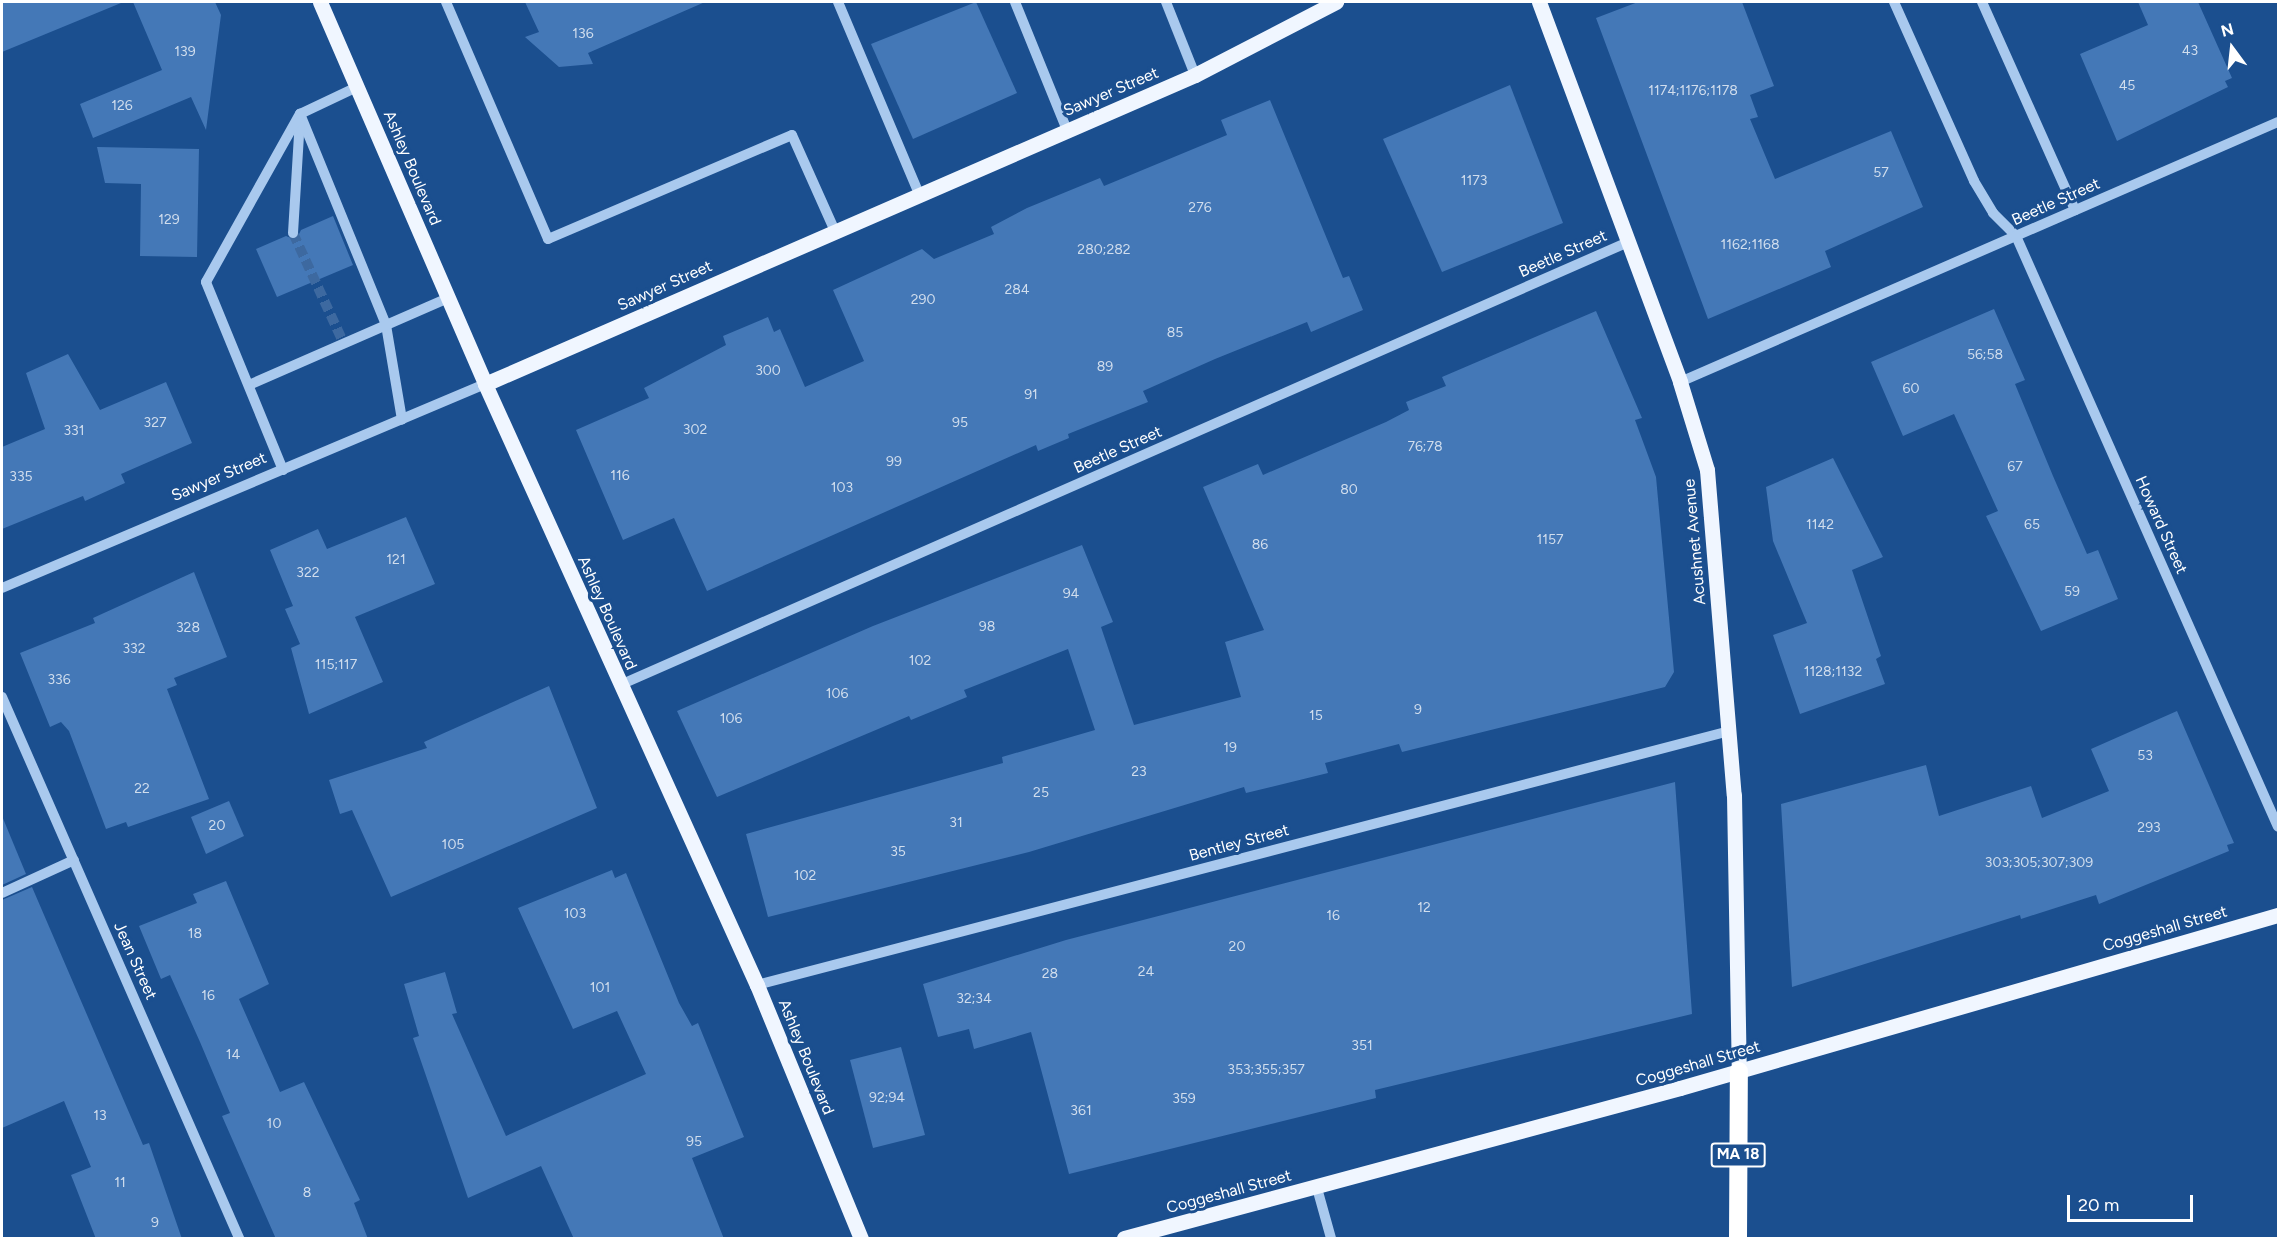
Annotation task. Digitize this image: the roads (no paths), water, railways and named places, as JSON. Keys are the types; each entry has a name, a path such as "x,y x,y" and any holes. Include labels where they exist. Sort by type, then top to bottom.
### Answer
{"highway":[{"name":"MA 18","path":"1738,1239 1739,1071"}],"main road":[{"name":"Ashley Boulevard","path":"320,2 485,384 757,985 861,1239"},
{"name":"Sawyer Street","path":"485,384 1195,75 1336,2"},
{"name":"Acushnet Avenue","path":"1539,2 1680,382 1700,442 1712,505 1729,731 1739,1071"},
{"name":"Coggeshall Street","path":"1124,1239 1739,1071 2278,915"}],"street":[{"path":"446,2 548,239 792,135 835,231"},
{"path":"838,2 920,194"},
{"path":"1015,2 1067,130"},
{"path":"1166,2 1195,75"},
{"path":"1894,2 1974,181 1993,213 2016,236"},
{"path":"1982,2 2076,210"},
{"path":"283,470 206,282 300,114 357,87"},
{"path":"293,233 300,114"},
{"path":"300,114 386,325 402,420"},
{"name":"Beetle Street","path":"1680,382 2278,122"},
{"name":"Howard Street","path":"2016,236 2278,827"},
{"name":"Beetle Street","path":"620,685 1628,242"},
{"path":"249,385 448,298"},
{"name":"Sawyer Street","path":"2,588 485,384"},
{"name":"Jean Street","path":"2,697 239,1239"},
{"name":"Bentley Street","path":"757,985 1729,731"},
{"path":"2,893 74,860"},
{"path":"1317,1188 1331,1239"}],"tunnel":[{"path":"293,233 344,344"}]}
